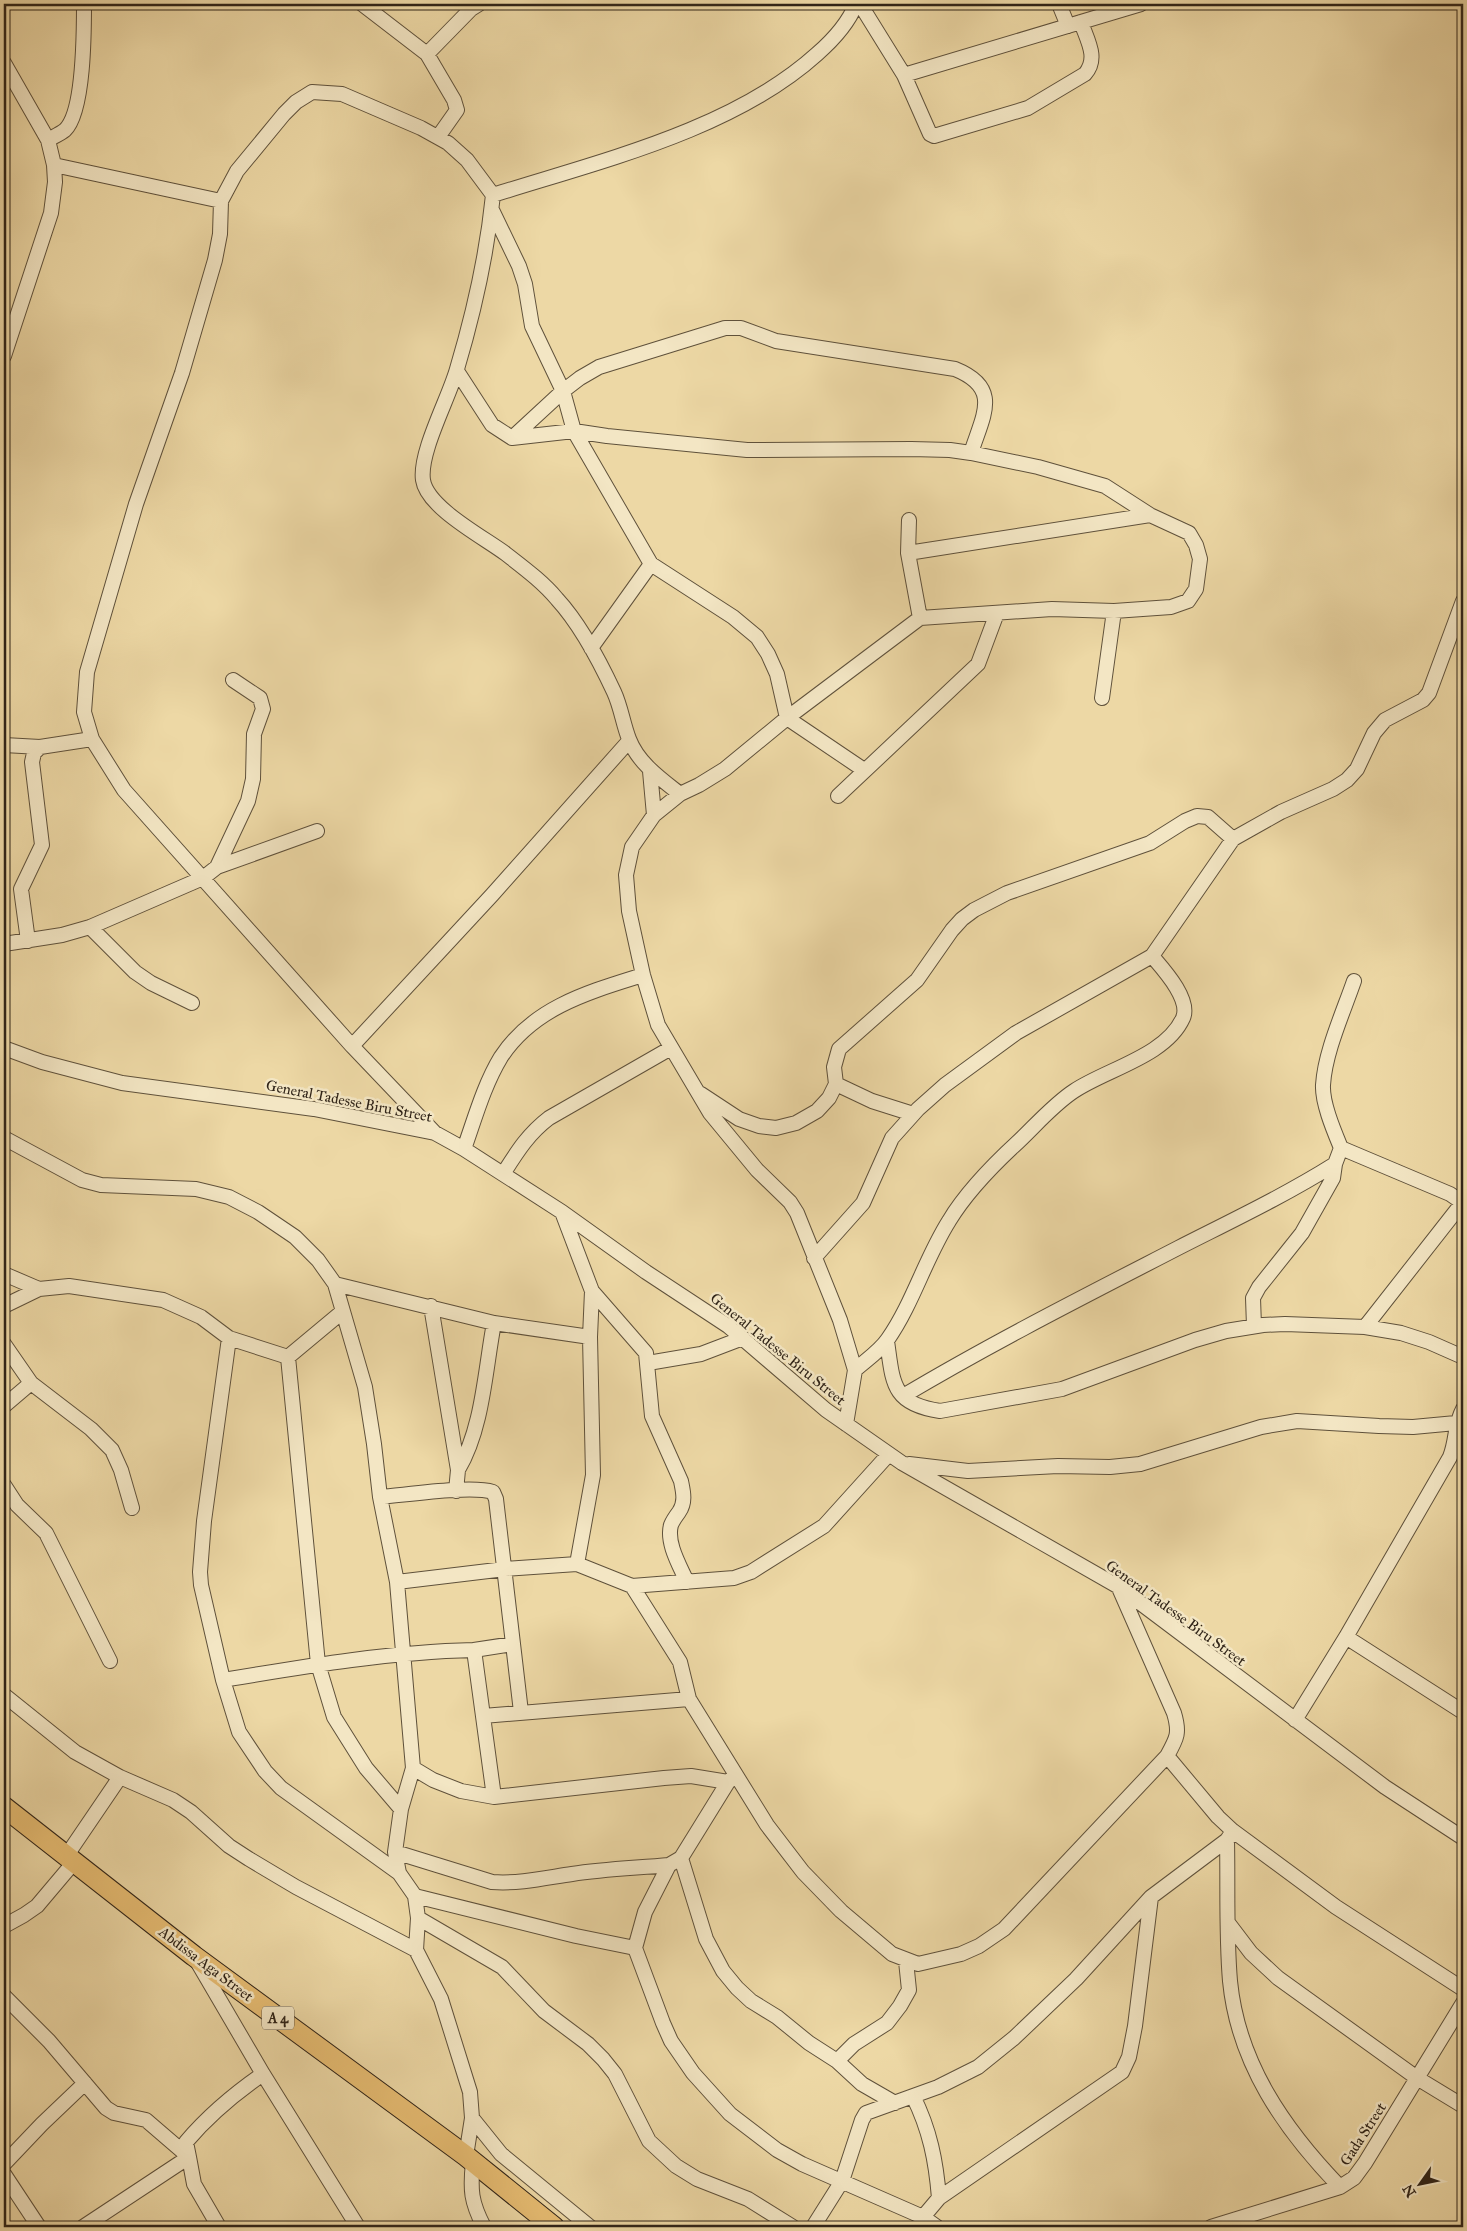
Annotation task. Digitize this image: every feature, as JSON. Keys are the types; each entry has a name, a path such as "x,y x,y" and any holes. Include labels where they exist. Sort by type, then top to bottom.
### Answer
{"highway":[{"name":"Abdissa Aga Street","path":"4,1807 194,1956 469,2159 554,2227"}],"street":[{"path":"48,140 65,130 78,105 84,4"},
{"path":"362,4 427,54 454,100 456,110 438,137"},
{"path":"427,54 471,9 479,4"},
{"path":"493,195 641,147 740,108 804,67 844,26 856,4"},
{"path":"860,4 904,76 930,134 940,136 1028,108 1084,74 1091,67 1093,56 1075,24 1059,4"},
{"path":"904,76 1140,4"},
{"path":"4,64 48,140 54,165 55,182 51,213 4,356"},
{"path":"435,1133 352,1046 124,790 92,739 84,712 87,672 136,504 182,373 216,260 220,234 221,201 237,170 267,133 296,102 312,92 342,94 438,137 448,143 467,160 493,195 483,264 457,371 428,447 423,481 433,500 447,513 506,554 559,600 591,648 614,693 629,740 650,771 680,794"},
{"path":"54,165 221,201"},
{"path":"492,210 519,266 525,284 532,326 563,391 574,431 652,564 733,617 757,637 768,654 777,674 786,718 864,770"},
{"path":"512,438 563,391 599,367 718,330 741,328 776,341 955,369 972,376 983,388 986,404 972,453"},
{"path":"457,371 492,425 512,438 574,431 747,450 902,449 950,450 972,453 1038,466 1105,486 1150,515 1189,533 1196,545 1200,559 1196,589 1188,601 1171,608 1114,611 1052,609 920,618 786,718 719,773 680,794 654,815 632,847 626,875 629,911 651,1008 671,1048 710,1113 757,1170 790,1202 797,1213 840,1320 855,1370 846,1424"},
{"path":"908,553 1150,515"},
{"path":"909,520 908,553 920,618"},
{"path":"591,648 652,564"},
{"path":"814,1258 863,1203 892,1138 913,1114 945,1085 993,1048 1067,1002 1152,956 1232,839 1302,801 1333,789 1357,769 1374,733 1385,720 1423,700 1429,693 1463,601"},
{"path":"1102,698 1114,611"},
{"path":"838,796 864,770 965,679 978,664 997,613"},
{"path":"217,867 248,801 253,779 254,734 263,709 260,698 233,680"},
{"path":"4,745 40,747 92,739"},
{"path":"352,1046 492,895 629,740"},
{"path":"28,941 21,889 42,846 32,762 34,753 40,747"},
{"path":"650,771 654,815"},
{"path":"698,1092 739,1119 759,1126 776,1128 796,1123 817,1111 829,1098 836,1084 834,1067 839,1049 917,980 952,930 974,910 1007,893 1150,843 1185,821 1197,816 1208,817 1232,839"},
{"path":"4,944 28,941 90,927 203,878 217,867 317,831"},
{"path":"90,927 135,972 151,983 192,1003"},
{"path":"855,1370 887,1341 948,1222 977,1183 1005,1154 1073,1091 1150,1053 1176,1028 1184,1016 1183,1005 1170,978 1152,956"},
{"path":"464,1149 493,1072 506,1051 527,1026 542,1015 574,998 643,975"},
{"path":"1254,1326 1253,1298 1259,1287 1302,1233 1333,1178 1335,1164 1341,1148 1330,1120 1323,1086 1330,1050 1354,981"},
{"name":"General Tadesse Biru Street","path":"4,1048 42,1062 122,1083 268,1102 435,1133 464,1149 562,1212 743,1338 826,1410 902,1463 1119,1587 1385,1787 1463,1838"},
{"path":"503,1174 524,1140 534,1129 671,1048"},
{"path":"836,1084 872,1100 913,1114"},
{"path":"4,1138 82,1180 101,1185 196,1189 216,1193 236,1201 258,1212 295,1238 318,1260 335,1284 365,1387 380,1497 397,1582 413,1768 400,1809 395,1852 399,1873"},
{"path":"1341,1148 1450,1194 1463,1202 1365,1327"},
{"path":"903,1396 969,1357 1264,1206 1335,1164"},
{"path":"562,1212 592,1292 641,1345 646,1353 652,1416 681,1481 684,1492 682,1509 671,1526 670,1535 673,1548 687,1582"},
{"path":"4,1274 39,1289"},
{"path":"335,1284 431,1306 494,1323 590,1337"},
{"path":"4,1306 39,1289 80,1287 163,1300 201,1317 229,1338 288,1357"},
{"path":"577,1564 593,1475 590,1337 592,1292"},
{"path":"431,1306 458,1470 456,1491"},
{"path":"288,1357 342,1312"},
{"path":"458,1470 469,1451 475,1430 494,1323"},
{"path":"887,1341 896,1388 903,1396 926,1409 940,1411 1062,1389 1195,1340 1226,1331 1254,1326 1285,1324 1365,1327 1402,1333 1429,1342 1463,1357"},
{"path":"229,1338 207,1496 200,1572 202,1595 223,1680 239,1732 265,1771 298,1802 399,1873 415,1896 418,1918 416,1950 441,1999 470,2092 472,2118 469,2159 470,2188 472,2201 484,2227"},
{"path":"648,1363 701,1354 743,1338"},
{"path":"4,1344 31,1383 91,1429 112,1450 121,1470 132,1508"},
{"path":"288,1357 318,1664 334,1717 366,1768 400,1809"},
{"path":"4,1406 31,1383"},
{"path":"1294,1720 1346,1636 1450,1457 1456,1442 1463,1409"},
{"path":"902,1463 968,1471 1058,1466 1110,1467 1140,1464 1261,1427 1289,1422 1413,1427 1460,1424"},
{"path":"397,1582 505,1569 577,1564 632,1586 734,1578 751,1572 824,1526 889,1454"},
{"path":"4,1486 17,1505 46,1533 110,1661"},
{"path":"380,1497 456,1491 487,1490 493,1492 496,1499 505,1569 521,1712"},
{"path":"632,1586 680,1662 689,1699 733,1778 767,1825 819,1890 874,1941 906,1962 918,1964 961,1954 979,1946 1004,1929 1167,1756 1178,1734 1178,1726 1119,1587"},
{"path":"1346,1636 1463,1712"},
{"path":"223,1680 318,1664 402,1653 474,1650 513,1644"},
{"path":"474,1650 494,1797"},
{"path":"4,1695 75,1752 120,1777 173,1800 191,1812 230,1846 249,1859 296,1887 416,1950"},
{"path":"483,1716 689,1699"},
{"path":"1167,1756 1218,1816 1230,1835 1328,1902 1463,1989"},
{"path":"413,1768 433,1780 461,1791 494,1797 664,1778 691,1776 733,1778"},
{"path":"4,1926 37,1906 71,1858 120,1777"},
{"path":"733,1778 675,1861 645,1912 635,1948 671,2041 693,2074 712,2096 730,2114 763,2141 802,2164 923,2217 937,2227"},
{"path":"813,2227 842,2182 862,2120 866,2114 874,2109 913,2096 965,2074 1014,2038 1076,1979 1151,1897 1230,1835"},
{"path":"1230,1835 1228,1924 1230,1982 1235,2010 1254,2068 1270,2100 1309,2155 1340,2187"},
{"path":"395,1852 492,1882 503,1883 524,1882 675,1861"},
{"path":"675,1861 706,1939 723,1971 751,2001 777,2016 809,2043 837,2061 862,2084 894,2103"},
{"path":"415,1896 567,1934 635,1948"},
{"path":"923,2217 939,2198 1122,2072 1129,2057 1135,2026 1151,1897"},
{"path":"418,1918 502,1968 544,2011 588,2044 604,2059 615,2074 649,2141 676,2166 697,2179 748,2199 794,2227"},
{"path":"1228,1924 1251,1953 1278,1978 1417,2078 1463,2106"},
{"path":"194,1956 263,2074 358,2227"},
{"path":"837,2061 854,2044 887,2023 900,2006 909,1990 906,1962"},
{"path":"4,1996 49,2040 106,2108 114,2113 146,2120 189,2157"},
{"name":"Gada Street","path":"1211,2227 1348,2183 1359,2172 1463,2003"},
{"path":"219,2227 194,2184 186,2142 223,2103 263,2074"},
{"path":"4,2164 85,2083"},
{"path":"913,2096 930,2135 935,2156 939,2198"},
{"path":"472,2118 501,2154 590,2227"},
{"path":"83,2227 189,2157"},
{"path":"4,2174 39,2227"}]}
